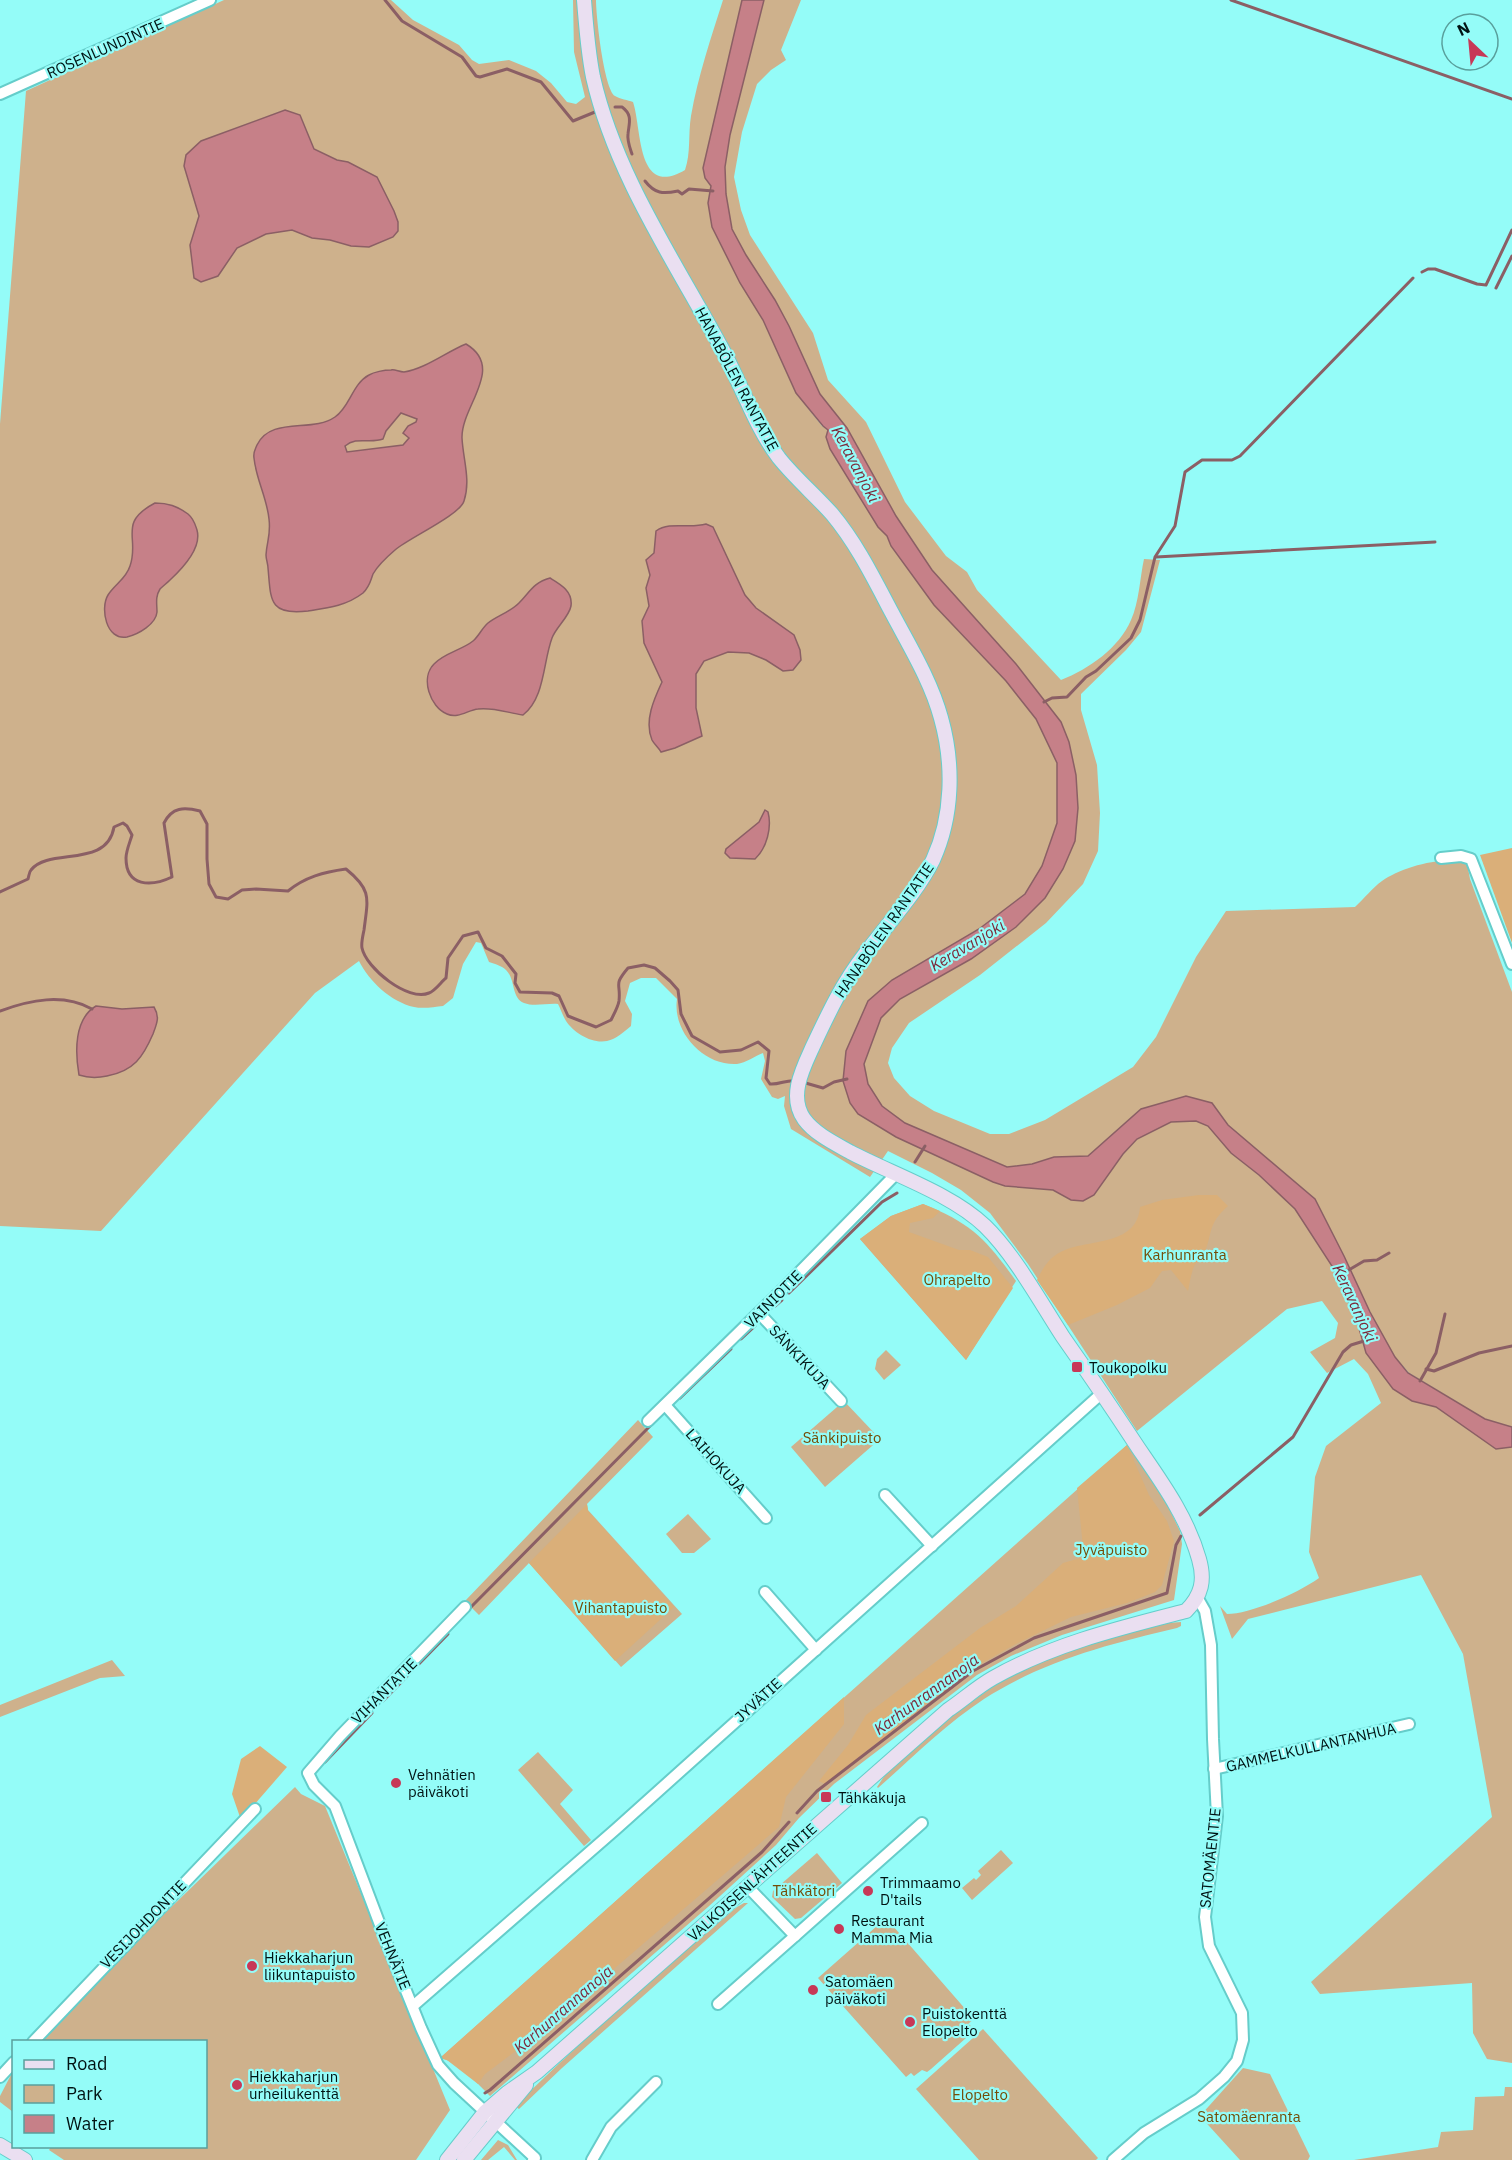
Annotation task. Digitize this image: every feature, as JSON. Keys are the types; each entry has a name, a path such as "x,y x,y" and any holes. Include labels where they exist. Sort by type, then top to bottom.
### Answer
{"street":[{"name":"ROSENLUNDINTIE","path":"0,94 210,0"},
{"name":"HANABÖLEN RANTATIE","path":"584,0 593,78 609,129 631,183 724,352 769,442 781,461 832,514 853,542 928,684 939,711 945,735 950,786 942,833 934,856 923,878 843,986 803,1067 796,1101 800,1114 816,1132 834,1143 937,1194 968,1212 987,1228 1021,1272 1181,1513 1200,1561 1203,1586 1197,1597"},
{"path":"1441,858 1461,856 1471,859 1512,964"},
{"name":"VAINIOTIE","path":"648,1420 896,1175"},
{"name":"SÄNKIKUJA","path":"759,1312 841,1401"},
{"name":"JYVÄTIE","path":"413,2006 616,1829 1102,1393"},
{"name":"LAIHOKUJA","path":"665,1405 766,1518"},
{"path":"885,1495 932,1546"},
{"path":"765,1592 816,1650"},
{"name":"SATOMÄENTIE","path":"1120,2158 1158,2122 1200,2098 1224,2077 1241,2053 1244,2033 1242,2013 1209,1946 1205,1917 1217,1816 1211,1645 1205,1611 1197,1597"},
{"name":"VALKOISENLÄHTEENTIE","path":"464,2160 507,2092 537,2072 948,1710 992,1679 1031,1659 1070,1643 1185,1611 1197,1597"},
{"name":"VIHANTATIE","path":"310,1779 308,1773 310,1769 332,1744 465,1607"},
{"name":"GAMMELKULLANTANHUA","path":"1214,1769 1409,1724"},
{"name":"VEHNÄTIE","path":"310,1779 335,1806 362,1882 438,2065 454,2084 536,2159"},
{"name":"VESIJOHDONTIE","path":"35,2040 255,1809"},
{"path":"718,2004 922,1823"},
{"path":"748,1887 795,1936"},
{"path":"0,2077 12,2064"},
{"path":"592,2160 611,2127 656,2082"},
{"name":"VALKOISENLÄHTEENTIE","path":"447,2160 490,2116"},
{"path":"0,2145 25,2160"}],"green space":[{"name":"Karhunranta","path":"224,0 391,0 413,20 459,45 472,60 479,64 509,60 536,71 551,83 567,102 576,104 585,97 574,52 573,0 596,0 601,51 611,91 619,98 633,102 640,143 649,168 657,175 669,176 685,170 694,101 723,0 742,0 703,168 705,178 711,185 708,203 718,240 763,320 796,393 822,426 828,430 830,449 878,527 887,536 891,546 934,605 1006,681 1036,719 1057,763 1057,823 1042,867 1025,894 979,929 868,1001 858,1114 896,1137 993,1182 1005,1186 1053,1190 1071,1200 1094,1195 1123,1154 1137,1139 1171,1122 1196,1121 1208,1126 1231,1153 1259,1175 1295,1209 1332,1266 1357,1321 1366,1353 1412,1401 1436,1407 1496,1448 1512,1447 1512,2063 1487,2059 1473,2033 1472,1983 1320,1994 1311,1982 1492,1817 1463,1654 1421,1575 1248,1619 1232,1639 1220,1606 1227,1614 1249,1610 1288,1596 1319,1578 1309,1552 1315,1477 1326,1446 1381,1403 1368,1374 1354,1359 1327,1373 1310,1352 1335,1338 1338,1323 1322,1301 1287,1309 1137,1431 1028,1264 990,1213 961,1190 888,1151 870,1177 791,1129 784,1106 785,1096 778,1099 772,1097 761,1079 765,1061 763,1053 737,1064 724,1063 702,1053 692,1044 679,1023 677,999 656,978 641,978 630,983 625,1001 632,1014 631,1026 610,1040 595,1041 574,1030 566,1021 558,1004 532,1005 520,1001 509,974 502,967 489,962 481,943 476,942 463,964 453,998 443,1006 417,1008 397,1001 375,983 359,961 315,993 101,1231 0,1226 0,424 26,91"},
{"path":"764,0 801,0 781,50 786,60 771,70 757,84 742,132 734,177 741,210 750,235 813,333 828,380 866,422 905,502 946,556 967,572 977,590 1061,680 1092,664 1119,640 1134,613 1144,559 1160,560 1141,632 1081,694 1081,710 1097,765 1100,813 1098,851 1083,884 1046,923 980,975 909,1023 892,1048 888,1063 894,1078 910,1096 934,1111 990,1134 1009,1134 1045,1120 1133,1067 1156,1037 1196,957 1226,911 1355,907 1378,884 1400,871 1435,861 1467,863 1470,879 1512,992 1512,1427 1485,1419 1409,1373 1395,1357 1370,1312 1315,1199 1228,1125 1212,1103 1141,1109 1088,1156 1054,1157 1032,1164 1007,1167 905,1123 882,1106 868,1084 864,1064 881,1018 900,999 971,959 1016,927 1045,898 1076,775 1069,742 1061,722 1016,664 932,570 896,516 847,428 820,394 789,326 732,229 726,194 725,167 730,135"},
{"path":"1512,848 1512,943 1480,855"},
{"name":"Karhunranta","path":"1217,1195 1228,1206 1214,1223 1205,1252 1193,1269 1188,1291 1171,1270 1162,1271 1150,1288 1117,1305 1068,1325 1037,1280 1052,1258 1065,1250 1112,1239 1122,1234 1131,1228 1137,1219 1140,1207 1162,1200"},
{"name":"Ohrapelto","path":"923,1204 954,1218 976,1234 996,1254 1016,1281 966,1360 860,1239 891,1216"},
{"name":"Ohrapelto","path":"923,1204 940,1211 933,1218 910,1223 909,1232 959,1250 970,1250 988,1257 1013,1288 966,1360 860,1239 891,1216"},
{"path":"886,1350 901,1365 884,1380 875,1369 877,1359"},
{"name":"Sänkipuisto","path":"844,1401 880,1439 825,1487 791,1447"},
{"name":"Vihantapuisto","path":"638,1420 653,1437 587,1504 588,1510 682,1614 621,1667 529,1563 479,1615 465,1601"},
{"name":"Jyväpuisto","path":"1127,1445 1163,1496 1180,1531 1182,1544 1174,1600 1062,1635 1011,1656 977,1675 834,1784 799,1818 776,1845 708,1907 490,2096 461,2068 440,2058"},
{"path":"1127,1445 1149,1495 1167,1521 1174,1541 1162,1585 1155,1592 1127,1603 1071,1617 1014,1645 967,1672 825,1784 819,1781 848,1745 866,1715 980,1628 1016,1606 1063,1563 1084,1557 1077,1488"},
{"name":"Vihantapuisto","path":"587,1504 588,1511 674,1607 615,1661 529,1563"},
{"path":"688,1514 711,1539 694,1553 682,1553 666,1534"},
{"path":"1181,1622 1181,1626 1177,1628 1077,1655 1006,1686 956,1719 877,1787 885,1775 942,1723 1005,1678 1039,1661 1098,1641"},
{"path":"112,1660 125,1676 100,1678 0,1717 0,1705"},
{"path":"844,1697 844,1724 786,1797 779,1827 537,2035 485,2074 478,2084 447,2060 440,2058"},
{"path":"260,1746 287,1767 241,1820 232,1794 241,1759"},
{"path":"538,1752 573,1790 560,1804 591,1840 584,1846 518,1770"},
{"name":"Hiekkaharjun liikuntapuisto","path":"295,1787 301,1794 325,1806 450,2110 416,2160 64,2160 49,2150 50,2148 207,2148 207,2040 43,2040 157,1921"},
{"path":"1001,1850 1013,1863 972,1900 962,1888 974,1878 976,1880 981,1875 978,1871"},
{"name":"Tähkätori","path":"817,1853 842,1883 801,1918 795,1919 772,1897 773,1891"},
{"path":"744,1903 748,1903 519,2109 515,2106 624,2004"},
{"name":"Elopelto","path":"886,1918 974,2019 968,2024 971,2026 963,2033 966,2038 927,2072 922,2070 914,2076 911,2073 906,2077 818,1978"},
{"name":"Elopelto","path":"983,2029 1098,2158 1096,2160 979,2160 916,2089"},
{"name":"Satomäenranta","path":"1243,2068 1270,2074 1310,2156 1308,2160 1240,2160 1200,2116"},
{"path":"12,2073 12,2111 0,2102 0,2096"},
{"path":"1505,2087 1512,2087 1512,2160 1354,2160 1438,2147 1441,2132 1473,2130 1475,2097 1504,2096"},
{"path":"498,2140 508,2145 517,2160 504,2147 488,2160 481,2160"}],"water":[{"name":"Keravanjoki","path":"742,0 764,0 730,135 725,167 726,194 732,229 789,326 820,394 847,428 896,516 932,570 1016,664 1061,722 1069,742 1076,775 1078,808 1075,841 1063,869 1045,898 1016,927 971,959 900,999 881,1018 864,1064 868,1084 882,1106 905,1123 1007,1167 1032,1164 1054,1157 1088,1156 1141,1109 1186,1096 1212,1103 1228,1125 1315,1199 1370,1312 1395,1357 1408,1373 1485,1419 1512,1427 1512,1447 1496,1449 1436,1407 1412,1401 1393,1389 1366,1353 1357,1321 1332,1266 1295,1209 1259,1175 1231,1153 1208,1126 1196,1121 1171,1122 1137,1139 1123,1154 1094,1195 1083,1201 1071,1200 1053,1190 1005,1186 993,1182 896,1137 858,1114 850,1103 843,1081 846,1051 868,1001 892,980 979,929 1025,894 1042,866 1057,823 1057,763 1036,719 1006,681 934,605 891,546 887,536 878,527 830,449 826,437 828,430 796,393 763,320 740,283 712,227 708,203 711,186 705,178 703,168"},
{"path":"285,110 300,115 314,149 337,160 348,162 377,177 394,211 398,231 393,237 369,247 351,246 312,238 292,230 266,234 237,248 218,276 201,282 194,278 190,245 199,216 184,166 186,155 201,141"},
{"path":"466,344 477,354 482,364 479,388 468,413 462,438 467,485 464,501 460,507 392,552 375,571 365,591 350,601 337,606 308,611 285,611 279,608 271,597 266,555 269,519 255,466 254,454 263,436 282,428 326,422 340,413 359,384 371,374 388,370 404,372 412,370","holes":["401,413 417,419 403,433 409,438 403,445 347,452 345,446 354,441 383,439 386,431"]},
{"path":"155,503 172,505 190,516 197,530 197,544 186,564 158,592 154,621 137,634 120,637 114,634 107,622 106,601 130,566 133,547 132,532 136,517"},
{"path":"706,524 713,527 745,595 756,608 794,635 801,660 793,670 783,671 749,653 728,652 704,661 696,674 696,708 702,736 661,752 652,740 649,725 653,703 662,682 644,643 642,621 649,606 646,588 650,575 646,560 654,553 656,531 661,528"},
{"path":"550,578 568,592 571,606 552,638 536,699 530,708 523,715 484,709 451,715 441,710 432,699 427,684 434,664 473,641 488,623 515,606 536,585"},
{"path":"765,810 768,812 769,831 759,854 755,859 730,858 725,853 726,849 759,822"},
{"path":"96,1006 122,1009 154,1007 157,1020 145,1050 131,1067 116,1074 89,1077 79,1075 77,1046 80,1027 89,1012"}],"waterway":[{"path":"385,0 402,21 462,57 476,76 480,77 507,69 541,82 573,121 595,112"},
{"path":"1231,0 1512,99"},
{"path":"615,107 622,107 629,116 628,139 632,154"},
{"path":"645,181 660,192 678,191 682,194 689,189 713,191"},
{"path":"1422,272 1435,269 1486,285 1512,230"},
{"path":"1496,288 1512,256"},
{"path":"1044,702 1052,698 1067,697 1086,677 1096,671 1131,638 1140,620 1155,557 1175,526 1185,472 1202,460 1232,460 1240,456 1413,278"},
{"path":"1156,557 1435,542"},
{"path":"0,892 28,879 30,871 39,863 77,856 101,848 109,840 114,827 123,823 132,835 126,858 130,875 141,882 148,883 172,877 164,823 175,811 189,809 200,811 207,824 209,884 216,897 228,899 242,890 288,891 315,876 346,869 360,883 366,895 367,910 362,944 365,956 379,973 410,993 429,993 433,990 446,978 448,958 463,936 478,932 486,948 502,956 516,974 515,983 520,992 552,993 559,996 568,1016 596,1027 611,1020 618,1003 619,984 623,974 628,968 644,965 655,968 678,990 681,1014 692,1036 720,1052 741,1050 758,1042 769,1051 766,1078 770,1084 796,1081"},
{"path":"0,1011 46,1000 70,1001 92,1009"},
{"path":"802,1082 823,1088 847,1079"},
{"path":"915,1162 925,1146"},
{"path":"789,1293 882,1202 897,1193"},
{"name":"Keravanjoki","path":"1347,1271 1364,1261 1377,1260 1389,1253"},
{"path":"775,1306 782,1300"},
{"path":"1420,1381 1436,1353 1445,1314"},
{"path":"741,1339 755,1326"},
{"name":"Karhunrannanoja","path":"1200,1515 1293,1437 1343,1352 1351,1345 1364,1341"},
{"path":"1426,1369 1434,1371 1479,1353 1512,1346"},
{"path":"680,1398 731,1349"},
{"path":"469,1609 652,1424"},
{"name":"Karhunrannanoja","path":"797,1813 817,1791 973,1671 1034,1638 1167,1593 1176,1545 1181,1536"},
{"path":"383,1701 448,1634"},
{"path":"325,1762 372,1713"},
{"name":"Karhunrannanoja","path":"485,2093 762,1852 789,1822"}],"place":[{"name":"Toukopolku","path":"1077,1367"},
{"name":"Vehnätien päiväkoti","path":"396,1783"},
{"name":"Tähkäkuja","path":"826,1797"},
{"name":"Trimmaamo D'tails","path":"868,1891"},
{"name":"Restaurant Mamma Mia","path":"839,1929"},
{"name":"Hiekkaharjun liikuntapuisto","path":"252,1966"},
{"name":"Satomäen päiväkoti","path":"813,1990"},
{"name":"Puistokenttä Elopelto","path":"910,2022"},
{"name":"Hiekkaharjun urheilukenttä","path":"237,2085"}]}
